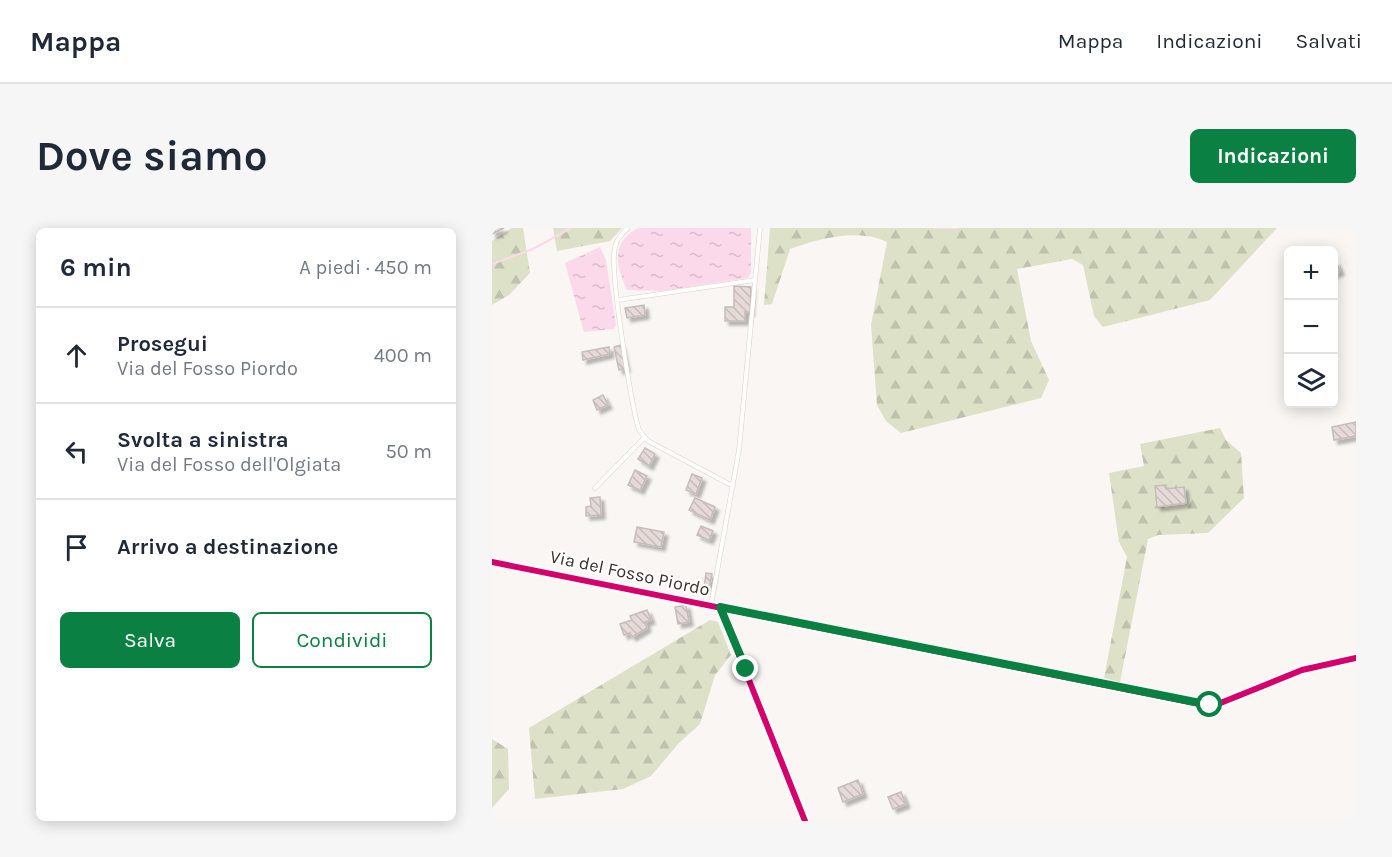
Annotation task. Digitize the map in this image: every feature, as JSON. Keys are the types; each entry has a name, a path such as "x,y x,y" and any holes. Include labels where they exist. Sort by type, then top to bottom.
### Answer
{"street":[{"name":"Via del Fosso Piordo","path":"492,562 1205,705 1218,704 1302,670 1356,658"},
{"path":"720,607 805,821"}],"lane":[{"path":"628,228 614,250 618,300 638,424 644,438 733,486"},
{"path":"711,605 733,486 760,228"},
{"path":"618,300 755,280"},
{"path":"595,488 644,438"}],"green space":[{"path":"512,228 523,228 530,273 509,295 492,305 492,241"},
{"path":"553,228 622,228 610,241 557,251"},
{"path":"770,228 1277,228 1210,300 1103,327 1094,316 1083,265 1072,259 1017,269 1031,341 1049,380 1041,398 901,433 886,421 877,405 871,325 887,242 852,235 826,238 790,249 772,304 764,305"},
{"path":"1220,428 1226,440 1241,453 1244,498 1208,533 1158,535 1148,539 1120,682 1104,678 1127,557 1119,542 1109,473 1144,466 1140,444"},
{"path":"710,620 718,622 731,655 715,675 700,724 679,743 651,776 623,789 535,799 529,728"},
{"path":"492,739 508,749 509,789 492,808"}],"water":[{"path":"638,228 751,228 751,272 748,278 662,291 627,290 618,263 619,248 623,240"},
{"path":"600,247 606,260 616,325 614,329 584,332 565,263"}],"building":[{"path":"492,228 504,228 492,234"},
{"path":"734,286 751,287 750,312 745,312 745,321 725,321 725,307 734,307"},
{"path":"644,305 645,315 627,318 625,308"},
{"path":"621,345 626,368 619,370 614,347"},
{"path":"609,347 610,354 583,360 582,352"},
{"path":"603,395 608,405 597,410 593,400"},
{"path":"1356,422 1356,436 1334,440 1332,427"},
{"path":"645,448 655,454 649,466 638,459"},
{"path":"635,470 647,476 640,490 628,485"},
{"path":"692,474 702,478 696,494 686,490"},
{"path":"1166,485 1166,489 1184,487 1186,503 1157,507 1155,486"},
{"path":"600,497 601,515 586,516 586,507 591,506 590,498"},
{"path":"695,498 715,507 710,520 689,510"},
{"path":"701,526 713,531 709,540 697,535"},
{"path":"637,527 664,532 661,547 634,542"},
{"path":"706,573 712,574 709,589 704,588"},
{"path":"686,605 689,622 678,624 675,607"},
{"path":"647,610 651,620 645,622 647,628 632,637 630,633 624,635 620,624 632,620 630,616"},
{"path":"858,780 863,794 843,802 838,788"},
{"path":"901,792 906,804 893,809 888,797"}],"waterway":[{"path":"492,264 533,249 571,228"},
{"path":"933,228 957,228"}],"cycle path":[{"path":"492,562 1205,705 1218,704 1302,670 1356,658"},
{"path":"720,607 805,821"}],"route":[{"path":"746,669 720,607 1210,705"}]}
